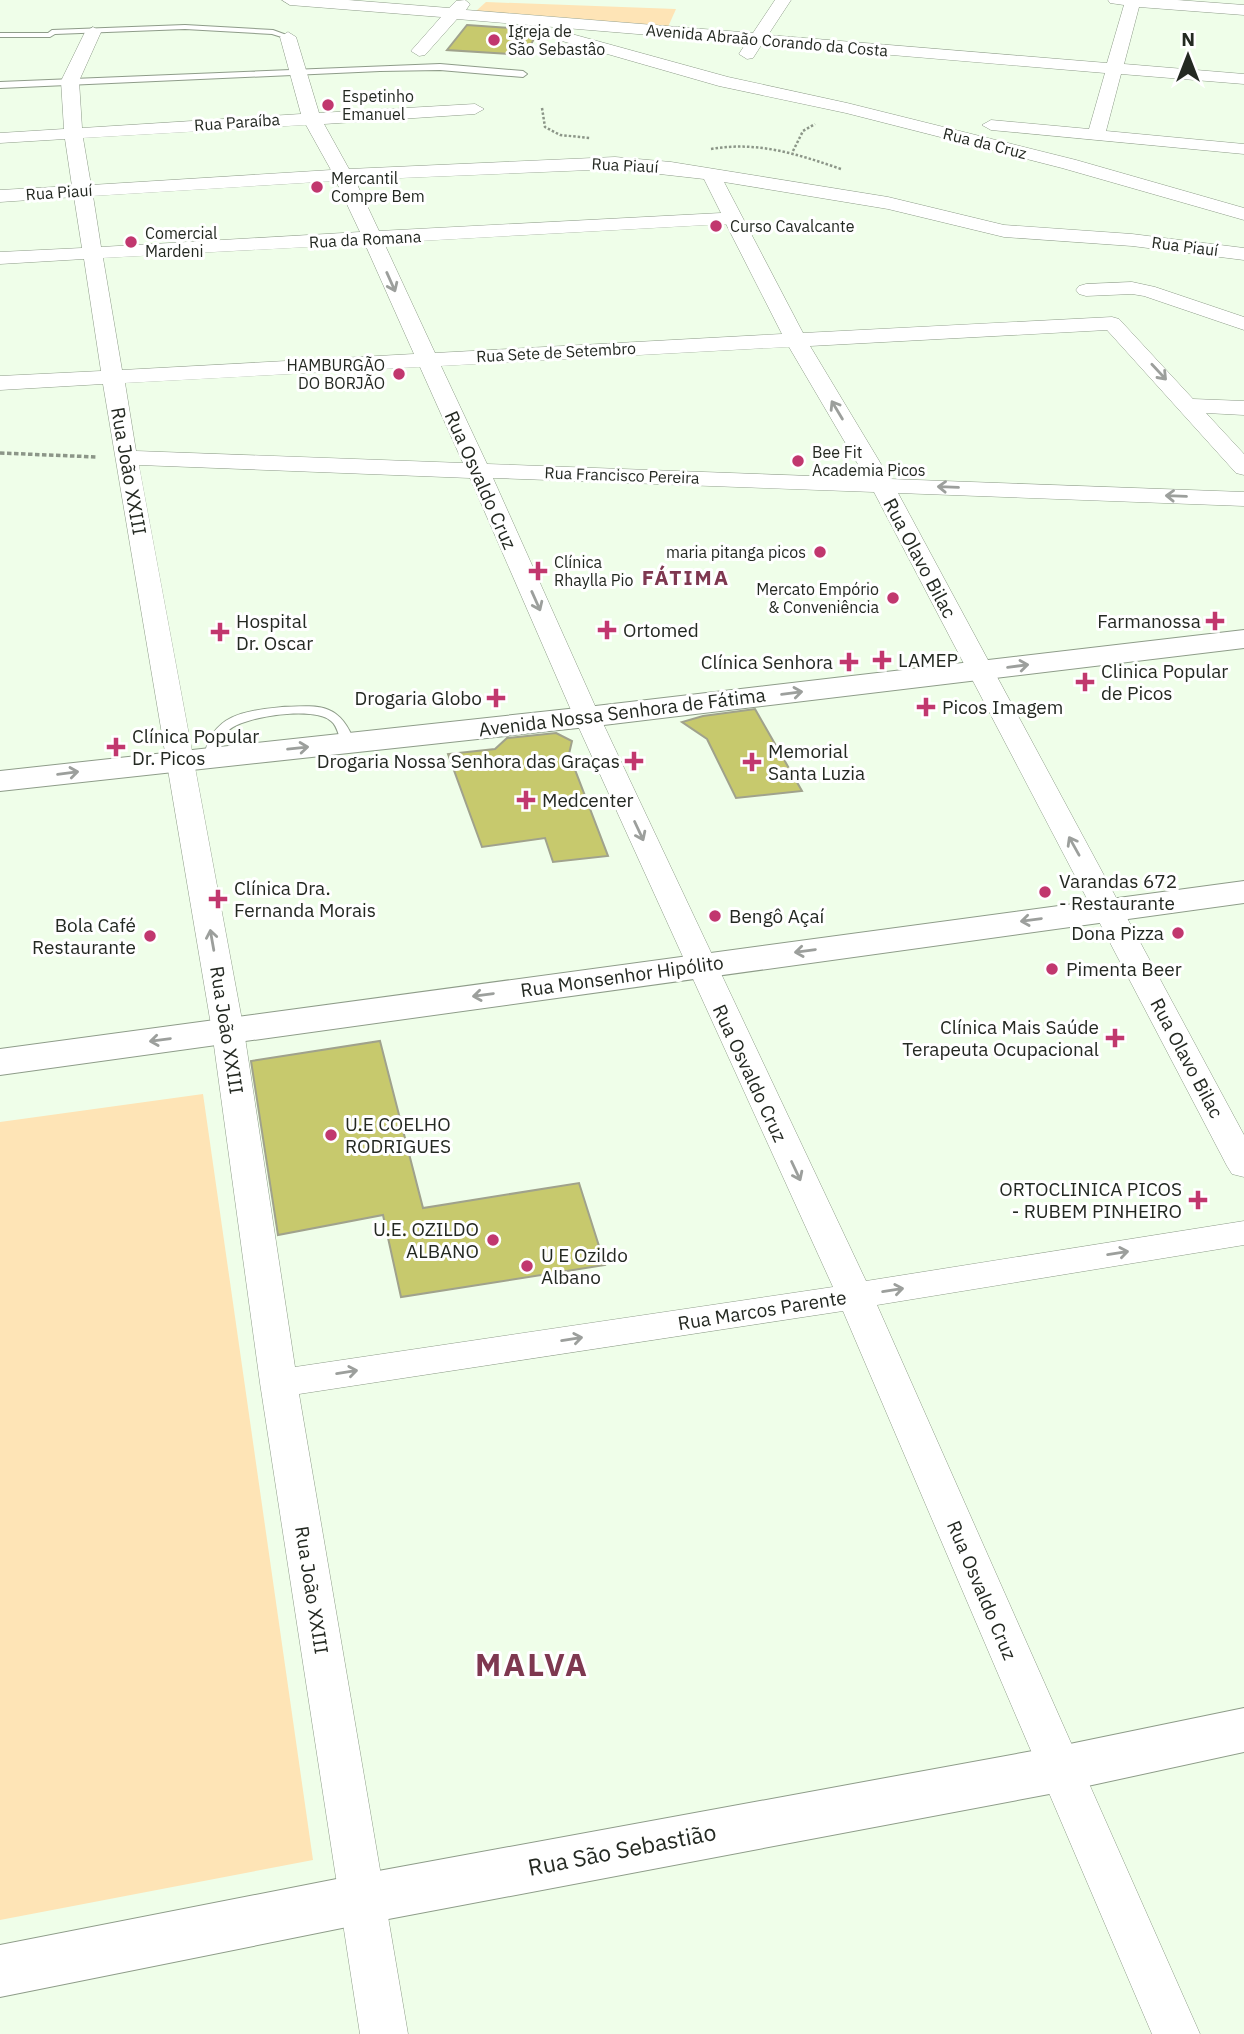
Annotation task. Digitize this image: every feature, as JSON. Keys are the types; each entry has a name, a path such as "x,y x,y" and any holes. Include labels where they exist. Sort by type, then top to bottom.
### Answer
{"street":[{"name":"Avenida Abraão Corando da Costa","path":"290,0 1244,79"},
{"path":"419,51 465,0"},
{"path":"725,82 758,40 783,0"},
{"path":"1096,135 1115,69 1127,0 1244,10"},
{"name":"Rua da Cruz","path":"556,23 560,34 568,38 725,82 847,108 1069,164 1244,214"},
{"name":"Rua João XXIII","path":"93,32 70,81 73,134 81,190 126,458 196,759 228,1031 279,1382 384,2034"},
{"name":"Rua Osvaldo Cruz","path":"288,37 311,117 344,175 700,965 855,1296 1176,2034"},
{"path":"426,89 433,111"},
{"name":"Rua Paraíba","path":"0,138 475,109"},
{"path":"991,125 1244,149"},
{"name":"Rua Piauí","path":"0,196 585,163 645,165 888,203 1004,231 1132,240 1244,254"},
{"name":"Rua Olavo Bilac","path":"711,175 795,339 881,484 1244,1166"},
{"name":"Rua da Romana","path":"0,258 731,218"},
{"path":"1086,290 1148,290 1242,321"},
{"name":"Rua Sete de Setembro","path":"0,383 1112,323 1189,405"},
{"path":"1189,405 1244,408"},
{"path":"1189,405 1244,468"},
{"name":"Rua Francisco Pereira","path":"126,458 1244,499"},
{"name":"Avenida Nossa Senhora de Fátima","path":"0,781 587,717 1244,639"},
{"name":"Rua Monsenhor Hipólito","path":"0,1062 1244,892"},
{"name":"Rua Marcos Parente","path":"279,1382 855,1296 1244,1233"},
{"name":"Rua São Sebastião","path":"0,1971 362,1899 1060,1769 1244,1730"}],"lane":[{"path":"0,35 185,27 273,32 288,37"},
{"path":"0,85 440,68 523,74"}],"path":[{"path":"711,175 697,152 733,144 793,150"},
{"path":"0,453 126,458"}],"shaded area":[{"path":"486,2 676,9 668,27 476,11"},
{"path":"203,1094 313,1860 0,1920 0,1122"}],"building":[{"name":"Igreja de São Sebastâo","path":"467,25 539,30 525,55 447,50"},
{"name":"Memorial Santa Luzia","path":"755,709 802,791 736,798 707,739 682,722 703,716"},
{"name":"Medcenter","path":"556,733 572,741 569,754 608,856 553,862 545,838 482,847 448,754 495,749 507,738"},
{"path":"380,1041 423,1208 579,1183 605,1265 401,1297 383,1215 278,1235 251,1061"}],"place":[{"name":"Igreja de São Sebastâo","path":"494,40"},
{"name":"Espetinho Emanuel","path":"328,105"},
{"name":"Mercantil Compre Bem","path":"317,187"},
{"name":"Curso Cavalcante","path":"716,226"},
{"name":"Comercial Mardeni","path":"131,242"},
{"name":"HAMBURGÃO DO BORJÃO","path":"399,374"},
{"name":"Bee Fit Academia Picos","path":"798,461"},
{"name":"maria pitanga picos","path":"820,552"},
{"name":"Clínica Rhaylla Pio","path":"538,571"},
{"name":"Mercato Empório & Conveniência","path":"893,598"},
{"name":"Farmanossa","path":"1215,621"},
{"name":"Ortomed","path":"607,630"},
{"name":"Hospital Dr. Oscar","path":"220,632"},
{"name":"LAMEP","path":"882,660"},
{"name":"Clínica Senhora","path":"849,662"},
{"name":"Clinica Popular de Picos","path":"1085,682"},
{"name":"Drogaria Globo","path":"496,698"},
{"name":"Picos Imagem","path":"926,707"},
{"name":"Clínica Popular Dr. Picos","path":"116,747"},
{"name":"Drogaria Nossa Senhora das Graças","path":"634,761"},
{"name":"Memorial Santa Luzia","path":"752,762"},
{"name":"Medcenter","path":"526,800"},
{"name":"Varandas 672 - Restaurante","path":"1045,892"},
{"name":"Clínica Dra. Fernanda Morais","path":"218,899"},
{"name":"Bengô Açaí","path":"715,916"},
{"name":"Dona Pizza","path":"1178,933"},
{"name":"Bola Café Restaurante","path":"150,936"},
{"name":"Pimenta Beer","path":"1052,969"},
{"name":"Clínica Mais Saúde Terapeuta Ocupacional","path":"1115,1038"},
{"name":"U.E COELHO RODRIGUES","path":"331,1135"},
{"name":"ORTOCLINICA PICOS - RUBEM PINHEIRO","path":"1198,1200"},
{"name":"U.E. OZILDO ALBANO","path":"493,1240"},
{"name":"U E Ozildo Albano","path":"527,1266"}],"district":[{"name":"FÁTIMA","path":"686,578"},
{"name":"MALVA","path":"532,1665"}]}
